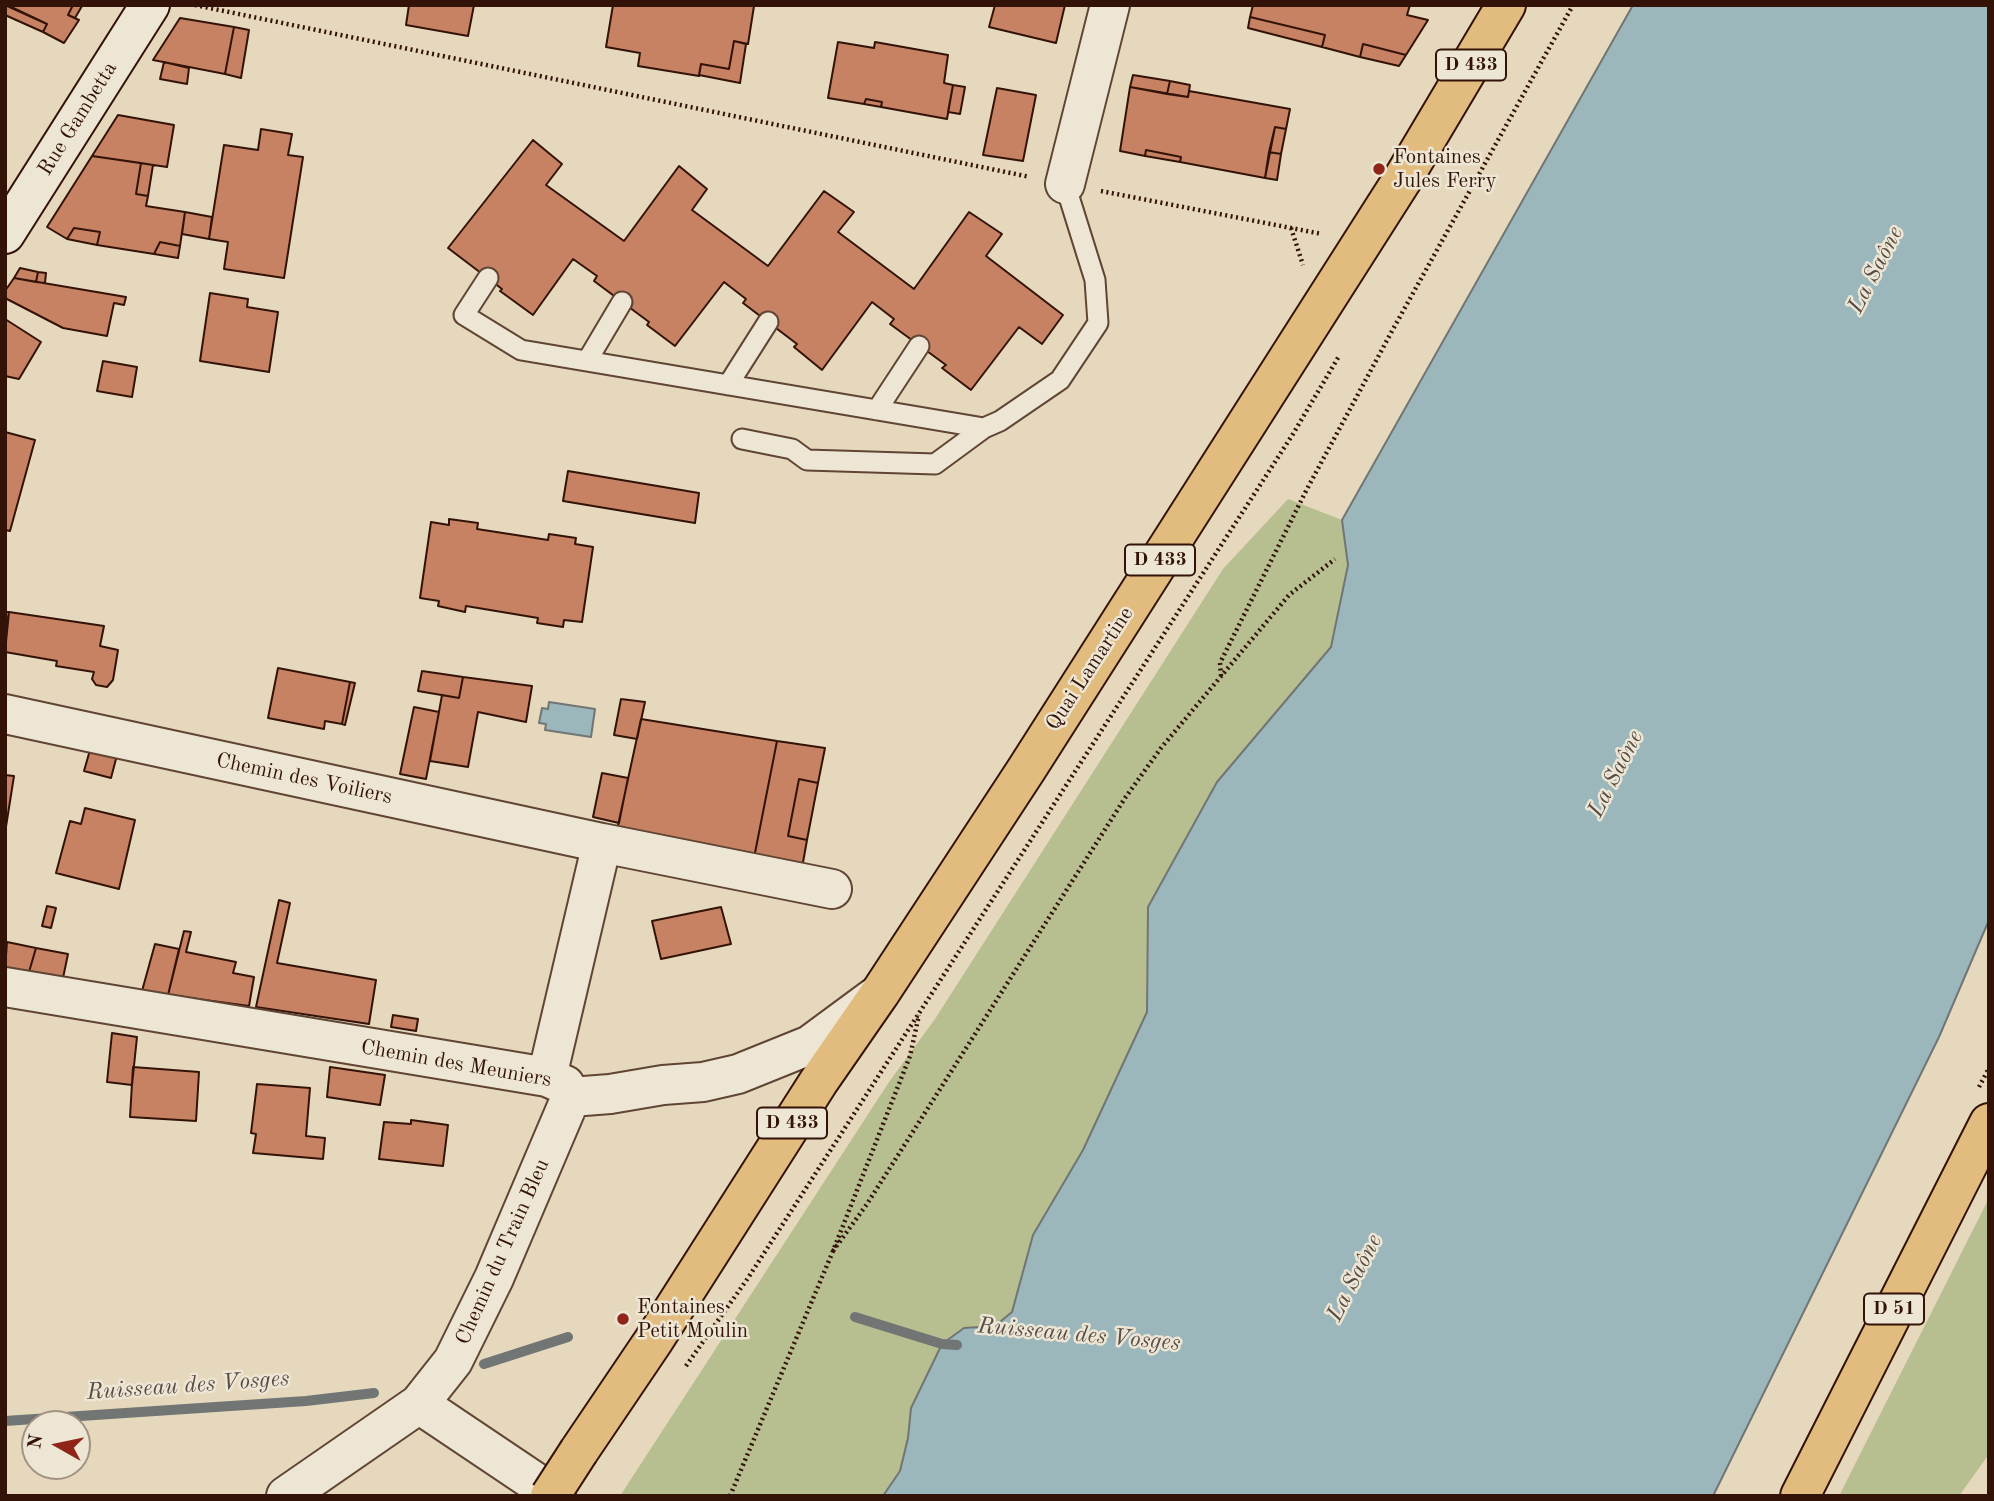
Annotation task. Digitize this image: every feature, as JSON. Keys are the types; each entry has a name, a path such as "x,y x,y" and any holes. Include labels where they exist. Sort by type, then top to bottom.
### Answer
{"main road":[{"name":"Quai Lamartine","path":"550,1496 819,1081 880,993 1363,242 1506,5"},
{"name":"D 51","path":"1800,1496 1989,1123"}],"street":[{"name":"Rue Gambetta","path":"5,234 150,5"},
{"path":"1065,184 1110,5"},
{"name":"Chemin des Voiliers","path":"5,714 602,843 832,889"},
{"path":"559,1087 602,843"},
{"name":"Chemin des Meuniers","path":"5,987 559,1087 703,1082 737,1074 810,1045 880,993"},
{"name":"Chemin du Train Bleu","path":"286,1496 419,1404 453,1361 475,1320 559,1087"},
{"path":"419,1404 556,1496"}],"lane":[{"path":"742,439 792,449 807,460 935,464 984,428 1000,421 1060,380 1098,323 1095,279 1065,184"},
{"path":"488,278 464,315 521,350 984,428"},
{"path":"587,361 622,302"},
{"path":"729,385 768,322"},
{"path":"877,410 919,346"}],"path":[{"path":"195,5 1065,184 1363,242"},
{"path":"1221,677 1220,663 1307,489 1398,319 1573,5"},
{"path":"833,1251 867,1204 1125,798 1161,748 1289,595 1335,559"},
{"path":"730,1496 833,1251 910,1056 920,1012"}],"green space":[{"path":"1288,499 1342,520 1348,565 1331,647 1217,782 1148,907 1147,1012 1083,1150 1033,1235 1012,1312 995,1326 964,1328 911,1408 908,1438 900,1471 883,1496 620,1496 889,1082 935,1019 1223,569"},
{"path":"1989,1198 1989,1454 1959,1496 1839,1496"}],"water":[{"name":"La Saône","path":"1633,5 1989,5 1989,920 1939,1037 1713,1496 883,1496 900,1471 908,1438 911,1408 942,1344 964,1328 995,1326 1012,1312 1033,1235 1083,1150 1147,1012 1148,907 1217,782 1331,647 1348,565 1342,520"},
{"path":"549,702 595,709 591,737 545,730 546,724 539,723 542,708 548,709"}],"building":[{"path":"5,5 47,24 43,32 5,15"},
{"path":"7,5 73,5 68,15 79,20 64,43 43,32 47,24"},
{"path":"73,5 82,6 75,18 68,15"},
{"path":"409,5 474,5 468,36 406,25"},
{"path":"613,5 754,6 748,44 734,41 729,69 701,64 699,76 638,66 640,53 606,47"},
{"path":"995,5 1065,5 1056,43 989,27"},
{"path":"1253,5 1410,5 1407,15 1428,20 1406,55 1363,44 1360,57 1322,47 1325,35 1250,17"},
{"path":"1250,17 1325,35 1322,47 1248,28"},
{"path":"180,18 234,27 225,74 153,60"},
{"path":"234,27 249,30 241,78 225,74"},
{"path":"734,41 746,44 740,83 699,75 701,64 729,69"},
{"path":"838,42 874,48 875,42 948,55 944,83 953,85 947,119 881,107 882,102 866,99 864,104 828,98"},
{"path":"1363,44 1406,55 1399,66 1360,57"},
{"path":"164,62 189,68 187,84 160,79"},
{"path":"1133,75 1170,81 1167,94 1130,87"},
{"path":"1170,81 1190,85 1188,97 1167,94"},
{"path":"953,85 965,87 960,114 948,112"},
{"path":"1130,87 1188,97 1189,91 1290,109 1286,129 1275,127 1265,178 1180,162 1181,157 1146,150 1145,156 1120,151"},
{"path":"997,88 1036,95 1023,161 983,155"},
{"path":"866,99 882,102 881,107 864,104"},
{"path":"118,115 174,125 167,167 92,156"},
{"path":"1275,127 1286,129 1281,154 1269,152"},
{"path":"261,129 292,134 288,155 303,157 284,278 224,269 228,242 209,239 224,145 258,150"},
{"path":"533,140 562,164 546,185 624,241 679,166 707,189 692,210 768,266 824,191 854,212 838,232 914,289 969,212 1002,234 986,256 1063,315 1042,344 1019,327 971,390 942,368 946,365 890,324 894,319 872,302 822,370 794,347 797,344 743,303 746,299 724,282 675,346 647,325 649,322 594,281 597,276 573,259 533,315 448,248"},
{"path":"1146,150 1181,157 1180,162 1145,156"},
{"path":"1269,152 1281,154 1277,180 1265,178"},
{"path":"92,156 141,163 136,194 148,196 146,206 185,212 180,246 160,242 154,254 97,245 100,232 74,228 67,239 47,227"},
{"path":"141,163 153,165 148,196 136,194"},
{"path":"185,212 212,217 209,239 182,234"},
{"path":"74,228 100,232 97,245 67,239"},
{"path":"160,242 180,246 178,258 154,254"},
{"path":"20,268 38,272 36,282 14,278"},
{"path":"38,272 46,273 45,283 36,282"},
{"path":"14,278 126,297 124,305 114,303 107,336 63,328 5,298 5,291"},
{"path":"210,293 248,299 247,307 278,312 269,372 200,361"},
{"path":"5,319 41,342 19,379 5,376"},
{"path":"103,361 137,367 132,397 97,391"},
{"path":"5,432 35,440 10,531 5,530"},
{"path":"568,471 699,493 695,523 563,501"},
{"path":"449,519 478,523 477,529 548,540 549,534 576,538 575,544 593,547 582,622 564,620 563,627 537,623 538,618 466,606 465,612 438,606 439,601 420,598 431,522 449,525"},
{"path":"5,612 9,612 5,635"},
{"path":"9,612 104,626 100,646 118,650 113,680 107,687 96,685 92,679 94,672 56,666 57,661 5,652"},
{"path":"278,668 350,682 342,724 325,721 324,729 268,718"},
{"path":"422,671 463,677 459,698 418,691"},
{"path":"463,677 532,686 526,722 478,712 468,767 430,761 442,695 459,698"},
{"path":"350,682 355,683 345,725 342,724"},
{"path":"621,699 645,702 637,739 614,735"},
{"path":"414,707 439,712 426,779 400,774"},
{"path":"641,719 777,741 754,858 617,830"},
{"path":"777,741 825,748 818,783 799,779 788,836 807,840 802,868 754,858"},
{"path":"90,750 117,755 111,778 84,771"},
{"path":"602,773 628,778 619,823 593,817"},
{"path":"5,775 14,776 5,833"},
{"path":"799,779 818,783 807,840 788,836"},
{"path":"85,808 135,820 119,889 56,873 70,821 81,824"},
{"path":"279,900 290,903 277,963 376,980 369,1024 256,1007"},
{"path":"47,906 56,908 51,928 42,926"},
{"path":"721,907 731,944 661,959 652,921"},
{"path":"184,931 191,932 186,952 236,962 233,973 254,977 249,1006 168,995"},
{"path":"7,942 36,948 29,972 5,969"},
{"path":"155,944 179,949 168,995 142,991"},
{"path":"36,948 68,954 63,978 29,972"},
{"path":"393,1015 418,1019 416,1031 391,1027"},
{"path":"112,1033 137,1037 132,1085 107,1082"},
{"path":"133,1067 199,1072 196,1121 130,1117"},
{"path":"330,1067 385,1075 380,1105 327,1097"},
{"path":"257,1084 310,1088 306,1136 325,1138 323,1159 253,1153 256,1134 251,1133"},
{"path":"411,1120 448,1125 443,1166 379,1159 384,1122 411,1124"}],"waterway":[{"name":"Ruisseau des Vosges","path":"855,1317 942,1344 957,1345"},
{"name":"Ruisseau des Vosges","path":"484,1364 568,1337"},
{"name":"Ruisseau des Vosges","path":"5,1421 306,1401 374,1393"}],"place":[{"name":"Fontaines Jules Ferry","path":"1379,169"},
{"name":"Fontaines Petit Moulin","path":"623,1319"}]}
